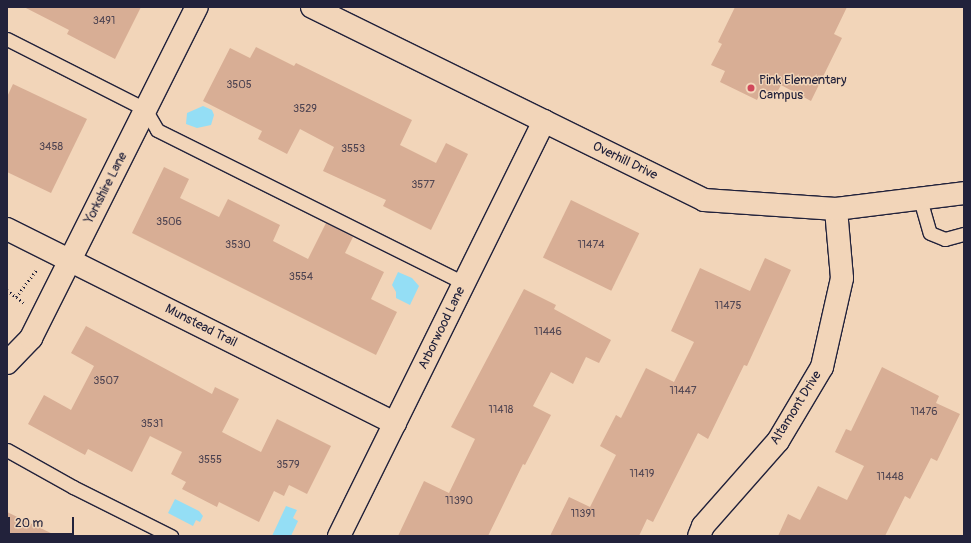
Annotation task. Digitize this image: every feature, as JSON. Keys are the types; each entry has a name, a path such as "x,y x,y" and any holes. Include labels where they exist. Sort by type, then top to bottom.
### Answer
{"street":[{"name":"Yorkshire Lane","path":"7,363 31,338 197,7"},
{"name":"Overhill Drive","path":"312,7 704,200 836,209 964,193"},
{"name":"Arborwood Lane","path":"339,536 544,121"},
{"name":"Altamont Drive","path":"699,536 703,526 778,441 822,367 842,278 836,209"},
{"name":"Munstead Trail","path":"7,229 395,423"}],"lane":[{"path":"7,39 146,109 157,130 464,283"},
{"path":"920,199 930,233 945,239 964,234"},
{"path":"7,450 73,487 171,536"}],"path":[{"path":"16,297 36,270"}],"water":[{"path":"203,106 212,110 214,115 211,125 197,128 186,124 187,113"},
{"path":"398,272 412,278 419,286 410,305 396,298 396,292 392,285"},
{"path":"175,499 199,511 203,516 200,522 196,520 193,526 168,513"},
{"path":"286,506 297,510 293,518 298,521 291,536 272,536"}],"building":[{"path":"24,7 141,7 115,59 67,34 69,30"},
{"path":"735,7 847,7 834,34 842,38 811,101 781,85 775,96 762,89 757,100 720,82 725,71 711,65 722,44 718,42"},
{"path":"256,47 294,66 296,63 412,120 400,145 436,163 446,143 468,154 431,230 383,206 386,200 323,171 334,147 300,129 287,154 258,139 262,131 203,101 230,48 250,58"},
{"path":"13,84 87,119 51,193 7,172 7,97"},
{"path":"164,167 189,179 180,198 219,217 228,199 280,225 273,241 308,259 326,223 353,237 345,253 384,272 371,299 397,312 376,355 132,233"},
{"path":"571,200 639,233 611,291 543,258"},
{"path":"765,258 791,270 747,366 744,365 708,439 698,433 653,522 647,519 639,536 550,536 569,497 590,507 616,455 600,446 616,415 621,418 646,368 674,382 694,342 671,331 700,268 750,291"},
{"path":"524,289 556,305 554,309 611,340 599,363 586,357 573,384 551,372 533,406 551,415 525,465 523,464 488,536 398,536 424,481 449,493 475,439 451,427"},
{"path":"86,326 212,394 215,387 239,399 222,432 261,452 277,419 331,446 307,494 289,485 284,496 274,491 259,522 219,502 217,507 182,489 186,482 171,474 182,452 150,436 132,472 88,449 85,455 28,424 44,395 71,410 94,366 71,353"},
{"path":"882,367 939,396 936,403 960,414 937,461 931,458 910,499 905,496 885,536 778,536 788,514 800,520 818,486 847,500 864,466 835,452 846,429 851,431"},
{"path":"7,512 57,536 7,536"}],"place":[{"name":"Pink Elementary Campus","path":"751,88"}]}
